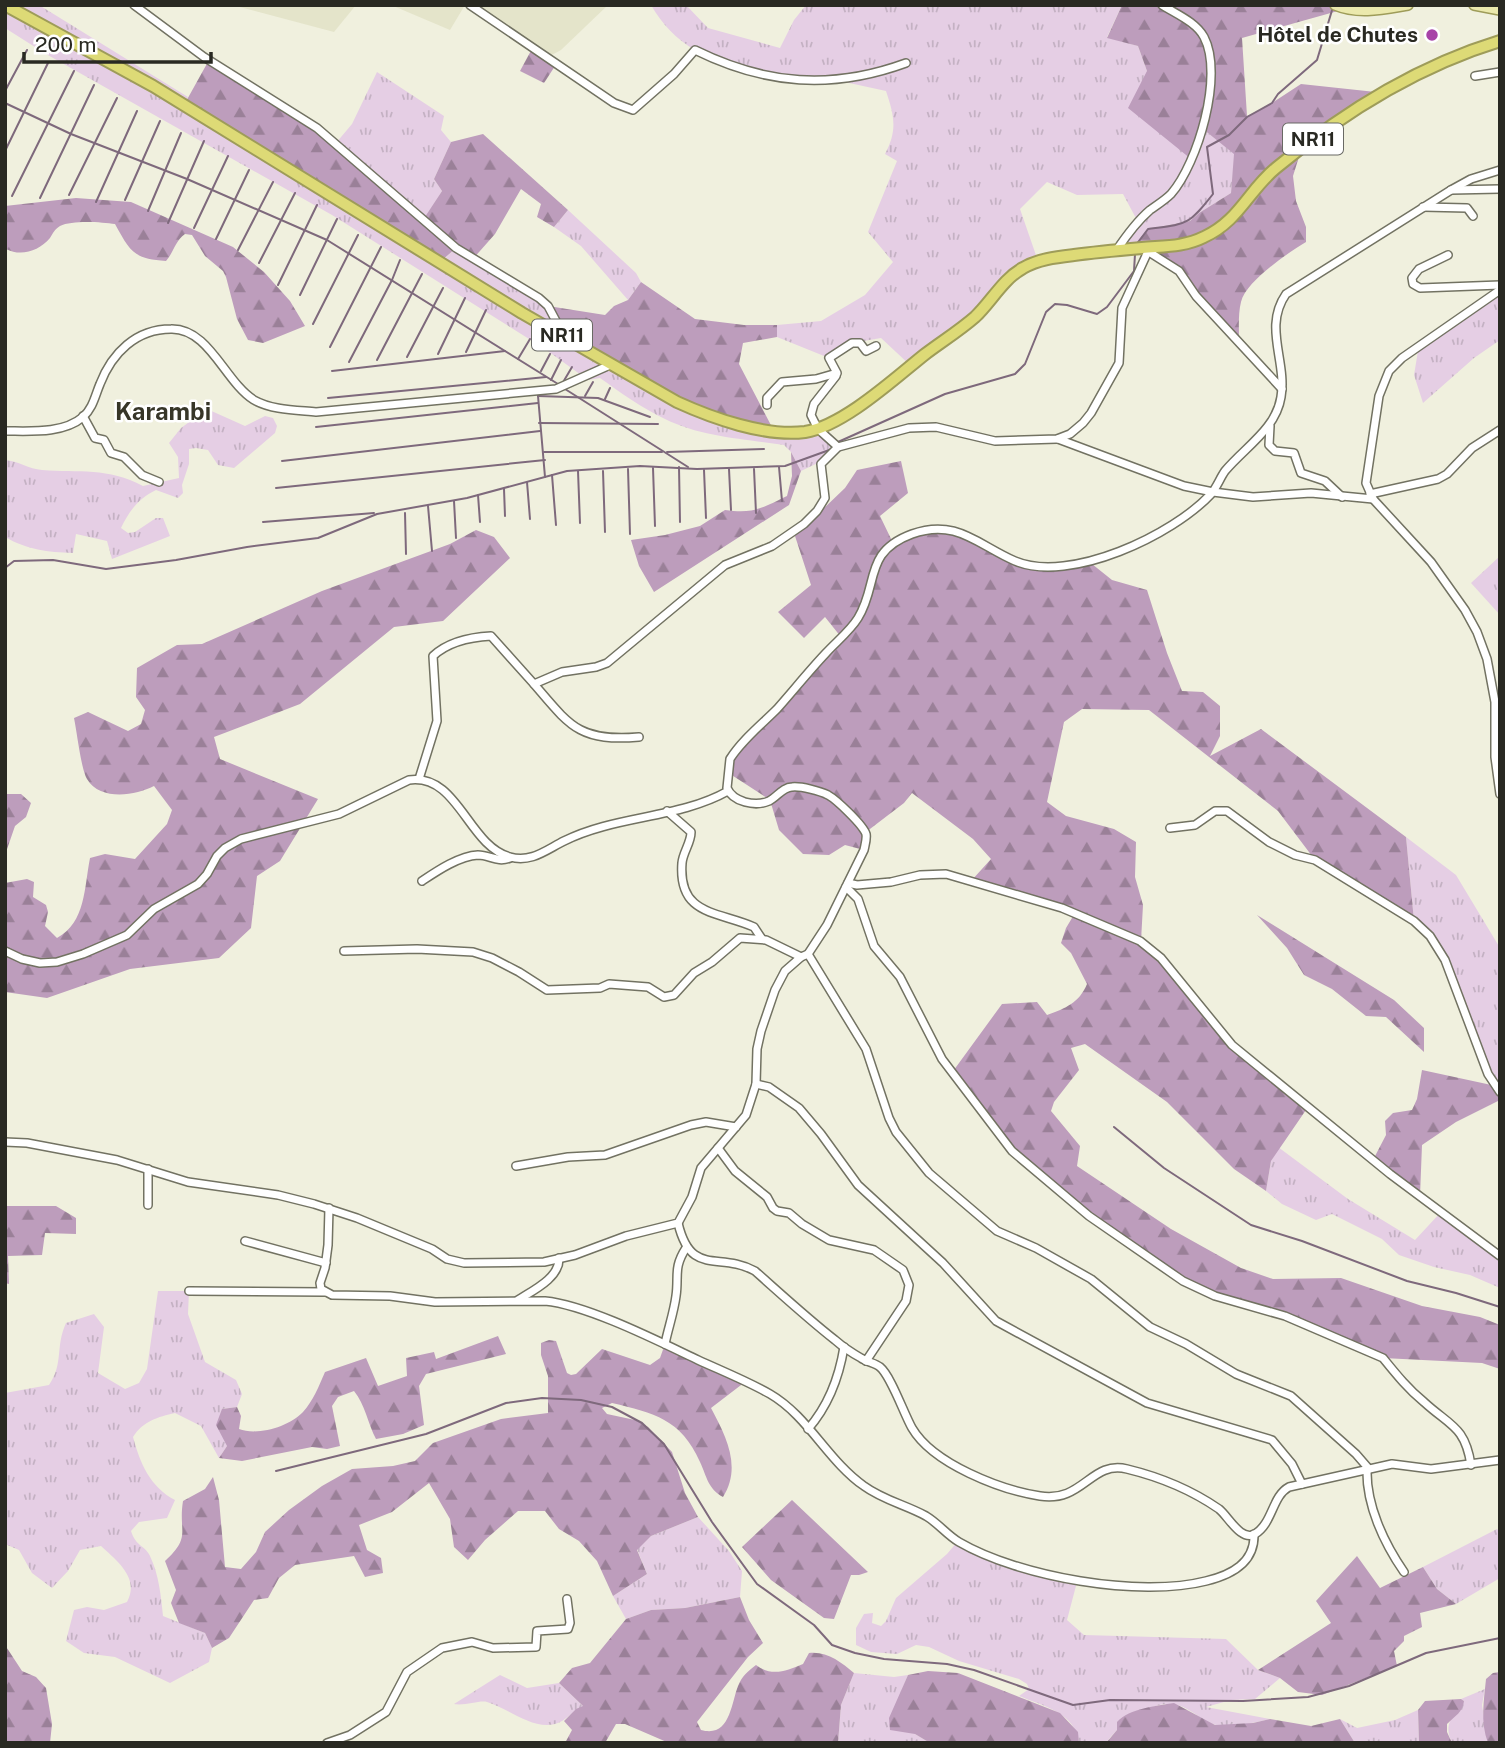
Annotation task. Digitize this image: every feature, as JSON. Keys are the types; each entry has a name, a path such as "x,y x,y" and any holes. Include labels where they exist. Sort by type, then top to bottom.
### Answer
{"highway":[{"name":"NR11","path":"5,5 153,86 239,137 387,232 610,365 701,413 774,431 803,432 818,429 871,397 973,318 1023,267 1059,256 1184,244 1220,229 1241,209 1272,171 1343,118 1465,52 1500,41"}],"main road":[{"path":"1340,7 1371,11 1408,5"},
{"path":"1474,5 1500,10"}],"street":[{"path":"134,5 204,57 317,128 456,248 548,306 564,336"},
{"path":"470,5 614,103 633,110 674,74 695,50 732,67 809,82 840,81 906,63"},
{"path":"1121,250 1138,222 1166,199 1178,185 1191,159 1208,109 1212,71 1205,38 1197,27 1162,5"},
{"path":"1475,76 1500,72"},
{"path":"728,791 727,772 730,759 857,620 877,560 893,544 913,534 938,529 953,530 970,535 1015,561 1032,565 1066,566 1113,554 1153,537 1186,516 1213,492 1223,474 1270,425 1279,409 1282,389 1275,316 1286,294 1451,190 1471,179 1500,170"},
{"path":"1451,190 1500,189"},
{"path":"1422,207 1467,208 1473,216"},
{"path":"534,684 562,672 607,663 725,565 772,546 804,524 817,512 825,498 821,464 836,445 926,426 995,441 1057,439 1070,434 1083,423 1119,363 1122,308 1147,249 1179,271 1196,296 1282,389"},
{"path":"1448,255 1419,269 1412,278 1413,284 1420,288 1500,288"},
{"path":"1500,288 1402,358 1389,371 1379,396 1366,472 1366,483 1372,497 1431,562 1477,632 1487,659 1497,710 1495,757 1500,794"},
{"path":"5,431 60,427 83,416 94,402 107,368 126,345 148,332 161,329 175,328 194,337 213,354 243,392 260,403 316,412 557,388 610,365"},
{"path":"838,373 829,358 852,342 860,343 866,351 876,346"},
{"path":"836,445 818,429 811,415 814,404 838,373"},
{"path":"766,405 767,398 782,382 816,379 838,373"},
{"path":"83,416 95,438 104,440 111,453 124,457 142,475 159,482"},
{"path":"1270,425 1269,445 1275,451 1294,453 1301,473 1325,481 1342,497"},
{"path":"1057,439 1184,486 1213,492 1253,497 1311,493 1372,497 1438,479 1447,474 1472,448 1500,430"},
{"path":"419,779 437,721 433,656 440,649 476,637 492,636 566,721 576,728 606,739 639,737"},
{"path":"5,951 40,963 57,962 83,954 127,935 155,909 198,884 217,856 241,839 339,814 391,787 419,779 431,782 446,793 489,847 511,858 523,860 542,854 579,834 713,800 728,791"},
{"path":"728,791 744,802 753,804 771,800 788,787 828,795 865,832 864,850 827,925 805,956 785,971 764,1021 757,1049 756,1084 746,1115 701,1168 692,1197 678,1223 686,1248 698,1257 755,1271 844,1347 879,1367 919,1439 976,1479 1039,1496 1055,1497 1077,1490 1098,1473 1117,1467 1184,1487 1222,1511 1242,1533 1254,1534"},
{"path":"667,811 691,832 691,838 683,852 681,867 683,885 689,899 700,908 754,927 762,939"},
{"path":"1170,828 1195,825 1215,811 1227,811 1269,842 1295,855 1315,860 1414,921 1439,948 1488,1074 1500,1092"},
{"path":"422,881 444,867 475,855 500,861 511,858"},
{"path":"847,885 946,874 1062,908 1140,941 1161,958 1232,1045 1390,1174 1500,1256"},
{"path":"847,885 858,899 874,946 900,978 942,1059 1012,1151 1089,1216 1183,1281 1215,1296 1285,1316 1383,1358 1391,1370 1425,1404 1462,1435 1468,1446 1471,1465"},
{"path":"344,951 465,951 492,958 547,990 600,988 610,984 648,987 664,997 670,997 682,988 694,973 712,962 740,938 762,939 805,956 866,1049 886,1111 896,1132 929,1174 997,1231 1036,1248 1091,1279 1150,1326 1236,1374 1291,1396 1365,1462 1370,1500 1390,1552 1404,1572"},
{"path":"756,1084 769,1087 799,1108 858,1185 943,1263 989,1316 1003,1327 1147,1403 1272,1440 1292,1464 1302,1484"},
{"path":"516,1167 568,1157 605,1155 706,1122 736,1127"},
{"path":"5,1142 27,1143 117,1160 188,1182 278,1195 328,1208 357,1217 432,1249 455,1262 534,1264 678,1223"},
{"path":"718,1148 735,1171 768,1197 777,1211 789,1213 829,1240 873,1250 903,1270 909,1285 906,1301 866,1361"},
{"path":"148,1169 148,1205"},
{"path":"326,1293 321,1289 320,1283 326,1263 328,1208"},
{"path":"245,1241 326,1263"},
{"path":"665,1345 676,1296 676,1274 686,1248"},
{"path":"517,1300 555,1272 559,1258"},
{"path":"190,1291 326,1293 390,1296 435,1302 556,1302 665,1345 768,1392 784,1403 863,1486 929,1518 958,1541 1005,1561 1077,1582 1140,1587 1184,1586 1208,1581 1230,1574 1242,1566 1253,1549 1254,1534 1265,1524 1283,1490 1392,1464 1431,1469 1500,1460"},
{"path":"808,1429 823,1412 835,1387 844,1347"},
{"path":"327,1743 350,1735 386,1712 407,1672 442,1648 472,1642 493,1648 536,1647 537,1631 568,1629 570,1623 567,1599"}],"shaded area":[{"path":"232,5 356,5 334,32"},
{"path":"391,5 465,5 450,30"},
{"path":"470,5 608,5 561,50 548,57"}],"green space":[{"path":"5,5 39,5 188,97 184,104 440,263 456,248 548,306 774,431 818,429 838,447 824,460 801,471 784,445 693,430 648,410 600,378 588,380 545,349 332,215 46,54 5,28"},
{"path":"651,5 686,5 708,28 780,48 794,20 806,5 1122,5 1107,37 1138,46 1147,71 1203,129 1235,154 1231,193 1190,221 1148,229 1142,248 1116,251 1138,222 1123,194 1077,195 1047,182 1020,209 1038,261 1023,267 979,313 911,366 881,338 852,343 829,358 777,337 777,325 821,321 865,295 893,262 868,232 897,161 885,154 893,130 886,91 840,81 786,79 695,50 670,30"},
{"path":"1122,5 1408,5 1345,9 1242,38 1247,116 1301,84 1385,93 1302,147 1293,176 1296,201 1306,227 1306,242 1269,268 1244,294 1239,311 1239,342 1179,271 1136,243 1148,229 1190,221 1231,193 1234,154 1203,129 1191,159 1128,108 1147,71 1138,46 1107,38"},
{"path":"533,47 557,63 544,83 520,71"},
{"path":"209,60 317,128 423,220 442,191 434,179 451,142 483,134 568,210 554,227 537,217 541,204 521,189 495,234 472,260 456,248 439,263 184,105"},
{"path":"377,72 444,116 441,130 451,142 434,179 442,191 424,220 336,143 352,124"},
{"path":"76,198 131,202 233,247 264,272 290,301 305,326 263,343 248,340 237,319 223,271 205,256 192,235 185,234 182,237 166,261 139,256 129,247 115,224 102,223 65,224 55,230 46,243 35,249 18,252 6,249 5,206"},
{"path":"568,210 636,273 641,282 628,300 581,246 554,227"},
{"path":"641,282 695,319 744,325 777,325 777,337 743,343 739,364 774,431 701,413 564,336 548,306 605,315 614,306 628,300"},
{"path":"1500,287 1500,340 1474,358 1423,403 1414,375 1419,345"},
{"path":"207,409 245,426 265,416 273,418 277,426 275,433 234,468 218,465 208,450 189,449 183,493 178,498 156,490 150,493 135,506 121,528 128,533 135,532 156,518 163,518 170,536 112,559 107,541 76,534 73,553 38,549 5,537 5,460 42,470 105,473 143,486 179,478 178,457 169,443 181,428"},
{"path":"791,452 801,471 789,505 654,592 639,566 631,540 700,526 725,510 758,509 787,496 792,476"},
{"path":"901,461 908,493 880,516 893,543 913,534 953,530 1032,566 1087,560 1112,580 1147,590 1182,691 1203,692 1220,706 1220,736 1210,756 1261,729 1406,837 1414,921 1315,860 1278,811 1149,710 1082,709 1064,722 1047,802 1066,816 1114,829 1136,842 1135,877 1143,905 1141,941 1161,958 1222,1035 1308,1107 1271,1161 1266,1191 1234,1169 1167,1102 1085,1044 1071,1048 1079,1070 1054,1102 1051,1111 1080,1146 1077,1166 1171,1229 1241,1268 1273,1279 1341,1278 1422,1306 1480,1317 1500,1325 1500,1369 1482,1363 1383,1358 1285,1316 1196,1288 1089,1216 1012,1151 951,1074 1002,1004 1037,1002 1047,1015 1066,1007 1080,996 1087,984 1071,953 1061,943 1075,913 972,880 991,859 973,839 912,793 904,803 866,832 864,850 845,845 829,855 803,854 779,830 770,800 727,772 730,759 841,637 825,617 804,638 778,612 811,585 795,536 845,488 857,470"},
{"path":"476,530 494,537 510,558 443,621 394,627 300,704 214,737 220,759 318,799 280,861 257,876 251,928 219,958 130,969 47,998 5,992 5,883 27,879 34,882 33,897 46,905 48,912 45,926 57,938 74,923 79,914 90,858 105,854 135,859 167,824 172,810 154,786 128,794 109,794 93,786 83,767 74,718 88,712 128,731 141,724 145,710 136,697 137,668 177,645 202,644 322,591 450,544"},
{"path":"1500,556 1500,615 1471,583"},
{"path":"5,794 21,794 31,803 26,817 15,826 5,855"},
{"path":"1406,837 1456,875 1500,948 1500,1092 1490,1079 1445,960 1414,921"},
{"path":"1257,915 1394,1000 1424,1028 1424,1052 1386,1017 1366,1016 1332,989 1304,975 1287,948"},
{"path":"1422,1070 1496,1086 1500,1092 1500,1100 1456,1122 1422,1145 1420,1196 1373,1160 1386,1135 1385,1121 1393,1113 1412,1110 1417,1099"},
{"path":"1278,1147 1348,1199 1415,1240 1441,1212 1500,1256 1500,1288 1470,1275 1399,1255 1382,1239 1332,1214 1316,1220 1282,1204 1266,1191 1271,1161"},
{"path":"5,1206 56,1206 76,1218 76,1234 45,1233 42,1255 8,1256 9,1284 5,1283"},
{"path":"158,1291 189,1291 188,1314 205,1362 236,1380 242,1394 237,1407 222,1409 227,1446 219,1458 201,1426 175,1413 146,1423 133,1437 147,1473 166,1495 175,1500 167,1518 139,1522 131,1531 135,1540 148,1552 153,1563 163,1616 205,1633 212,1648 209,1662 170,1683 115,1657 84,1653 66,1641 74,1610 87,1607 104,1610 127,1602 131,1585 129,1578 101,1546 80,1550 68,1571 52,1588 32,1573 19,1550 5,1544 5,1393 49,1385 54,1377 66,1323 94,1314 104,1327 98,1373 125,1389 139,1383 147,1369"},
{"path":"498,1336 506,1354 426,1374 419,1386 424,1425 403,1434 376,1439 354,1391 338,1397 332,1406 340,1446 327,1449 312,1447 242,1461 219,1458 227,1446 216,1425 222,1409 237,1407 241,1416 239,1429 272,1429 290,1422 303,1412 325,1372 366,1358 378,1386 407,1376 406,1358 434,1352 436,1359"},
{"path":"556,1341 567,1373 571,1375 576,1374 602,1349 650,1365 660,1358 665,1344 745,1382 711,1408 722,1430 732,1463 729,1486 723,1497 711,1486 692,1448 675,1427 653,1415 612,1403 602,1408 607,1414 635,1420 648,1427 672,1452 685,1493 698,1517 651,1536 637,1550 647,1574 613,1596 597,1561 579,1541 559,1529 545,1511 518,1511 485,1540 468,1560 454,1547 450,1519 429,1483 392,1512 359,1525 367,1550 381,1558 383,1573 365,1577 354,1556 295,1565 279,1578 268,1598 254,1600 229,1638 212,1648 205,1633 179,1623 171,1603 176,1590 165,1561 181,1539 183,1501 205,1489 213,1477 219,1500 225,1567 241,1569 256,1552 265,1532 289,1510 322,1486 352,1469 393,1466 415,1461 433,1443 501,1419 548,1413 548,1376 541,1355 541,1343"},
{"path":"792,1500 868,1572 851,1575 834,1619 824,1618 771,1580 742,1547"},
{"path":"698,1517 729,1551 742,1571 740,1597 685,1608 651,1610 626,1619 613,1596 647,1574 637,1549 651,1536"},
{"path":"1497,1529 1500,1532 1500,1578 1456,1604 1437,1589 1423,1567"},
{"path":"958,1541 975,1550 1077,1582 1067,1620 1084,1635 1226,1639 1258,1670 1280,1678 1255,1699 1231,1700 1206,1707 1270,1719 1223,1726 1207,1722 1183,1707 1162,1705 1130,1719 1106,1743 1079,1743 1072,1724 1065,1718 1048,1707 1019,1696 1029,1689 1027,1684 1019,1679 959,1661 929,1647 916,1645 897,1654 871,1652 856,1645 856,1628 864,1614 873,1613 872,1623 881,1626 896,1598 947,1554"},
{"path":"1357,1556 1380,1588 1423,1567 1437,1589 1456,1604 1420,1613 1422,1627 1404,1636 1404,1641 1394,1651 1397,1666 1322,1695 1298,1692 1280,1678 1258,1670 1331,1623 1316,1601"},
{"path":"740,1597 749,1620 763,1643 748,1657 697,1722 701,1730 711,1731 724,1724 740,1682 756,1665 768,1671 785,1671 803,1664 809,1653 816,1653 833,1658 854,1673 841,1705 838,1743 669,1743 625,1724 616,1724 605,1743 565,1743 572,1730 564,1721 583,1706 559,1683 572,1668 590,1663 626,1619 651,1610 685,1608"},
{"path":"5,1645 22,1671 36,1677 46,1688 52,1724 50,1743 5,1743"},
{"path":"928,1671 958,1673 1060,1713 1078,1732 1079,1743 930,1743 915,1734 890,1730 889,1718 908,1675"},
{"path":"1500,1672 1500,1743 1488,1743 1483,1719 1486,1679 1493,1673"},
{"path":"854,1673 894,1677 908,1675 901,1692 915,1734 930,1743 838,1743 841,1705"},
{"path":"500,1675 527,1688 559,1683 584,1707 559,1723 546,1725 529,1721 487,1702 454,1704"},
{"path":"1485,1689 1482,1705 1488,1743 1452,1743 1449,1725 1464,1701 1461,1699"},
{"path":"1425,1701 1464,1701 1462,1708 1447,1724 1452,1743 1419,1743 1418,1710"},
{"path":"1174,1703 1215,1725 1253,1723 1270,1719 1311,1726 1340,1719 1355,1743 1106,1743 1117,1730 1117,1722 1122,1717 1144,1708"},
{"path":"1418,1710 1419,1743 1355,1743 1340,1719 1357,1728 1395,1720"}],"waterway":[{"path":"1136,245 1148,229 1186,222 1205,204 1213,194 1207,147 1229,135 1247,117 1272,103 1278,94 1317,60 1333,7"},
{"path":"5,91 27,50"},
{"path":"5,151 48,63"},
{"path":"12,196 74,71"},
{"path":"40,198 94,85"},
{"path":"69,195 117,98"},
{"path":"5,103 71,134 187,179 327,240 558,384"},
{"path":"96,202 137,111"},
{"path":"125,200 160,121"},
{"path":"148,211 181,133"},
{"path":"168,223 204,141"},
{"path":"194,228 228,156"},
{"path":"216,239 249,170"},
{"path":"238,250 273,182"},
{"path":"259,263 295,193"},
{"path":"278,285 317,205"},
{"path":"300,295 337,219"},
{"path":"313,324 358,235"},
{"path":"330,347 381,247"},
{"path":"838,442 945,394 1015,374 1025,364 1046,312 1055,304 1097,314 1107,307 1134,271 1135,254"},
{"path":"349,362 400,260"},
{"path":"377,360 422,274"},
{"path":"407,357 443,288"},
{"path":"438,354 465,298"},
{"path":"466,352 486,310"},
{"path":"518,359 530,339"},
{"path":"332,371 505,351"},
{"path":"541,371 550,354"},
{"path":"551,380 561,360"},
{"path":"562,384 572,367"},
{"path":"328,398 546,377"},
{"path":"585,396 593,382"},
{"path":"605,399 610,388"},
{"path":"565,389 688,467"},
{"path":"538,396 598,398 650,417"},
{"path":"538,396 545,477"},
{"path":"316,427 538,403"},
{"path":"539,423 658,424"},
{"path":"282,461 540,431"},
{"path":"667,452 764,449"},
{"path":"5,568 14,561 53,560 106,569 176,560 318,538 377,514 467,498 567,471 640,466 697,469 785,466 832,449"},
{"path":"544,452 662,452"},
{"path":"276,488 545,460"},
{"path":"679,467 680,522"},
{"path":"779,467 782,501"},
{"path":"653,468 655,526"},
{"path":"628,469 630,534"},
{"path":"729,469 731,510"},
{"path":"754,469 756,513"},
{"path":"704,470 706,518"},
{"path":"578,471 580,523"},
{"path":"603,471 605,532"},
{"path":"552,475 556,525"},
{"path":"527,482 530,519"},
{"path":"504,489 505,516"},
{"path":"478,495 480,522"},
{"path":"454,501 456,538"},
{"path":"428,506 432,551"},
{"path":"263,522 374,513"},
{"path":"405,513 406,554"},
{"path":"1114,1127 1164,1168 1251,1225 1302,1241 1407,1281 1500,1307"},
{"path":"276,1471 426,1434 506,1403 542,1398 581,1400 612,1407 642,1423 664,1444 712,1522 757,1584 814,1625 832,1645 884,1659 947,1664 974,1670 1073,1705 1110,1700 1243,1701 1308,1697 1349,1686 1426,1653 1500,1638"}],"place":[{"name":"Hôtel de Chutes","path":"1432,35"}],"district":[{"name":"Karambi","path":"163,412"}]}
